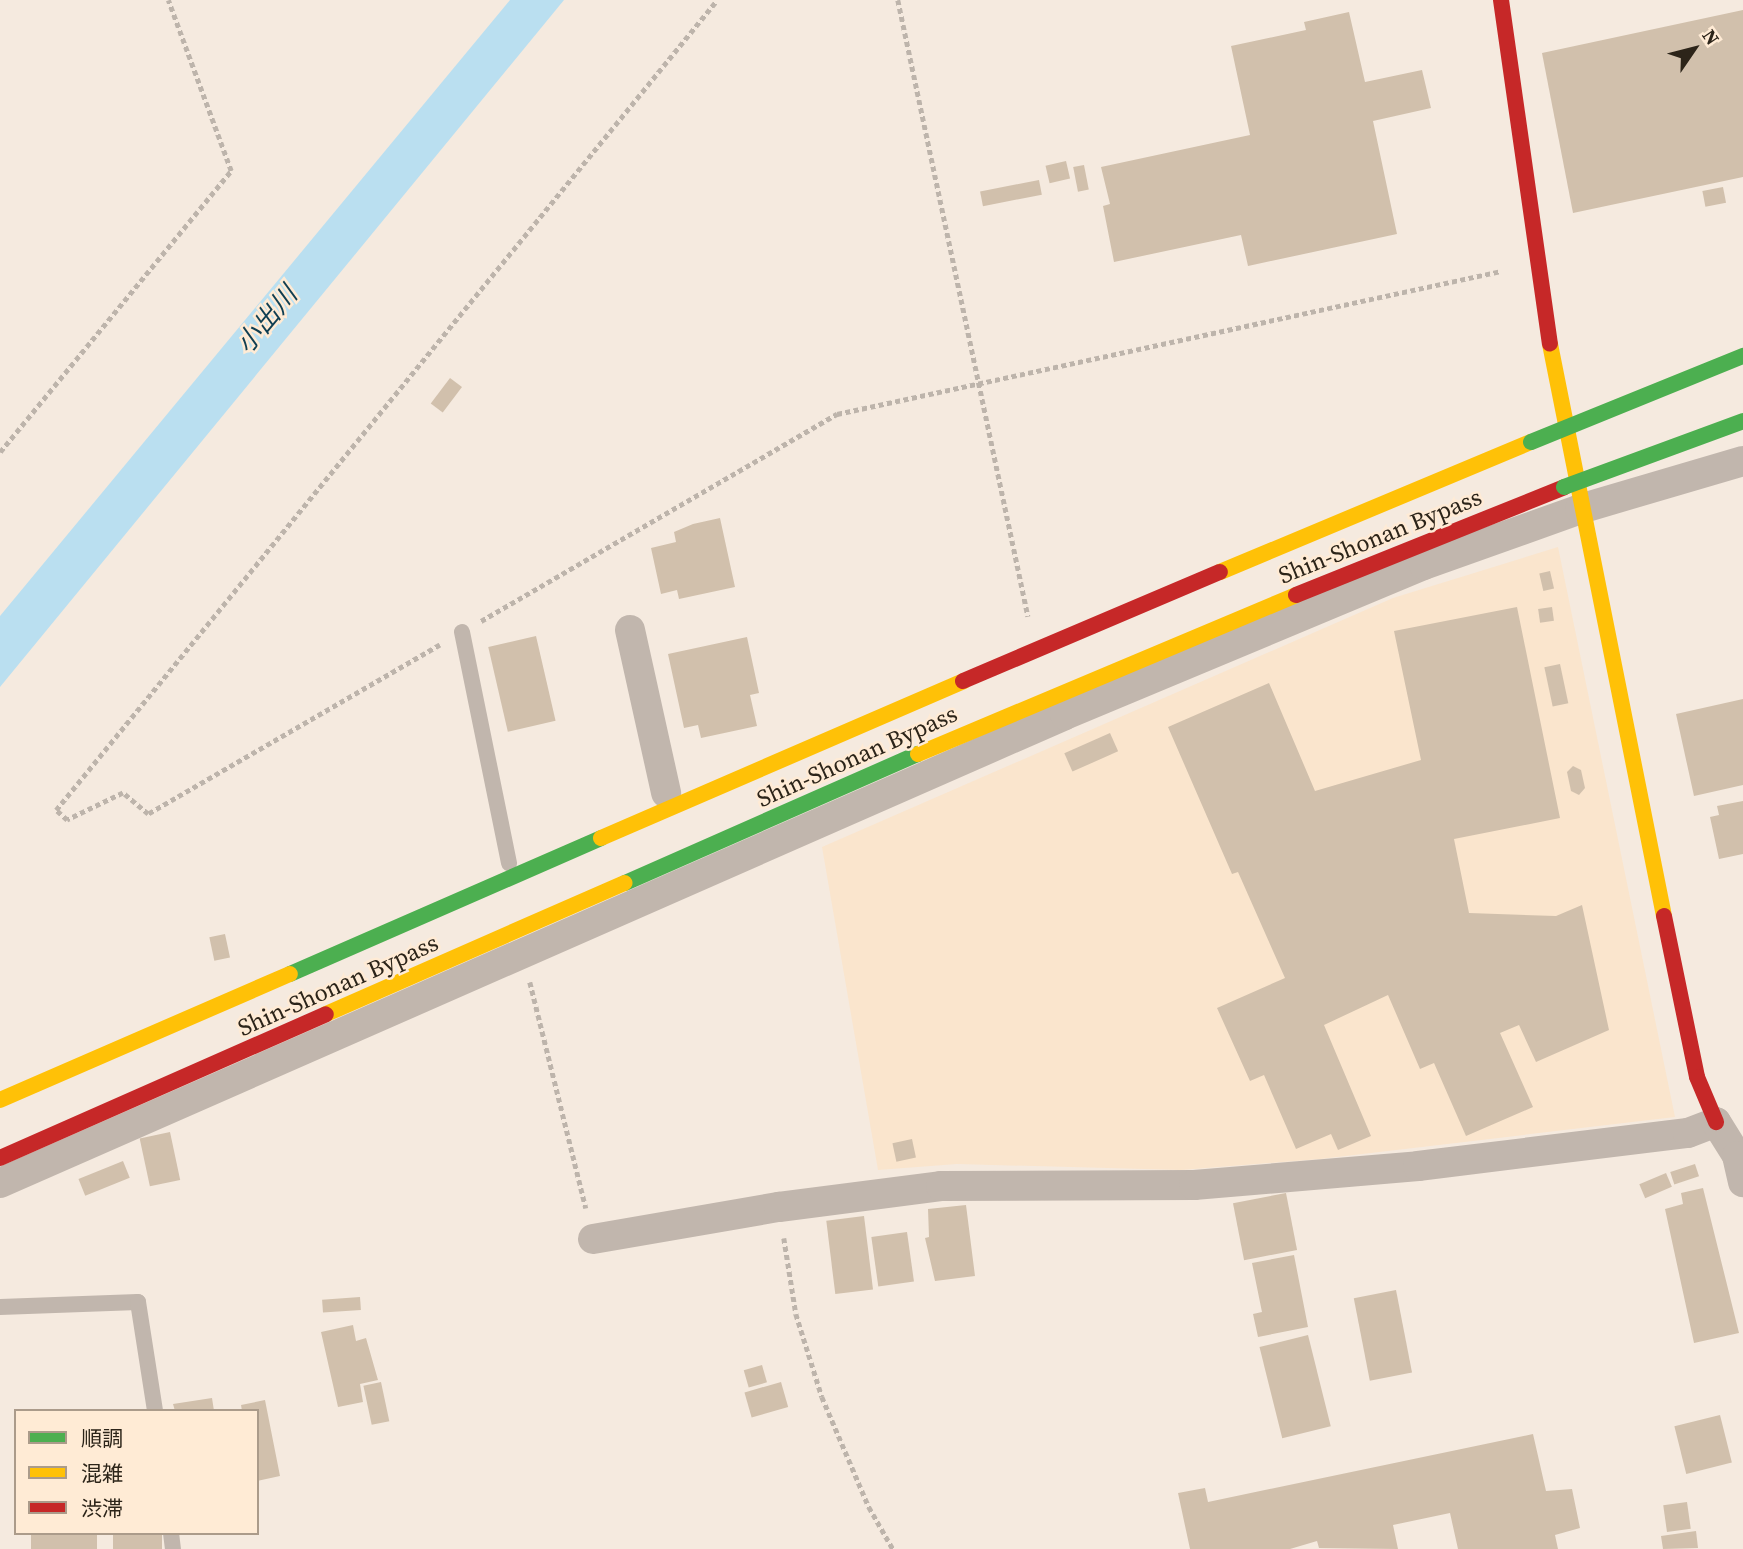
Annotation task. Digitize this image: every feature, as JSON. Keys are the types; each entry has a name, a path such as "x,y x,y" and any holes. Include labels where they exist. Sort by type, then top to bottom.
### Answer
{"main road":[{"path":"1501,0 1536,264 1563,415 1572,498 1698,1077 1716,1122"},
{"path":"1531,442 1743,356"},
{"name":"Shin-Shonan Bypass","path":"0,1100 1071,634 1531,442 1743,369"},
{"name":"Shin-Shonan Bypass","path":"0,1158 1106,671 1572,498 1743,421"}],"street":[{"path":"0,1085 666,793 1032,637 1563,415 1743,346"},
{"path":"0,1183 1077,709 1424,565 1572,498 1733,450"},
{"path":"629,631 666,793"},
{"path":"593,1238 779,1207 941,1186 1194,1185 1405,1168 1688,1133 1716,1122 1737,1156 1743,1182"}],"lane":[{"path":"462,632 509,863"},
{"path":"0,1307 138,1302 155,1409"}],"path":[{"path":"0,452 231,171 168,0"},
{"path":"717,0 55,810 67,820 123,793 148,814 837,414 1536,264"},
{"path":"898,0 1032,637"},
{"path":"523,954 593,1238"},
{"path":"779,1207 796,1314 822,1397 869,1507 893,1549"}],"shaded area":[{"path":"1558,547 1675,1117 1320,1159 1181,1170 957,1164 878,1170 822,847 1393,598"}],"water":[{"name":"小出川","path":"510,0 564,0 0,687 0,616"}],"building":[{"path":"1743,10 1743,177 1573,213 1542,53"},
{"path":"1349,12 1365,82 1422,70 1431,108 1373,121 1397,234 1248,266 1241,235 1114,262 1103,206 1110,204 1101,167 1250,135 1231,46 1306,30 1304,22"},
{"path":"1066,161 1070,179 1050,183 1046,166"},
{"path":"1084,165 1089,190 1078,192 1073,167"},
{"path":"1039,180 1042,195 983,206 980,191"},
{"path":"1723,187 1726,203 1705,207 1702,191"},
{"path":"450,378 462,387 443,413 431,404"},
{"path":"720,518 735,587 679,599 677,590 661,594 651,548 676,542 674,532 693,524"},
{"path":"1550,571 1554,589 1543,591 1539,573"},
{"path":"1517,607 1560,818 1454,839 1469,913 1556,916 1582,905 1609,1030 1536,1062 1519,1025 1500,1033 1533,1107 1466,1136 1434,1063 1420,1069 1388,995 1324,1025 1371,1136 1338,1150 1331,1134 1296,1149 1264,1075 1250,1081 1217,1008 1285,978 1238,872 1232,874 1168,727 1269,683 1315,791 1421,760 1394,631"},
{"path":"1552,607 1554,621 1540,623 1538,609"},
{"path":"536,636 556,721 508,732 488,647"},
{"path":"747,637 759,693 750,695 757,726 701,738 698,725 684,728 668,654"},
{"path":"1560,664 1568,703 1553,706 1544,667"},
{"path":"1743,699 1743,785 1694,796 1676,714"},
{"path":"1110,733 1118,751 1072,772 1064,753"},
{"path":"1573,766 1581,770 1585,788 1579,795 1571,791 1567,772"},
{"path":"1743,801 1743,854 1719,859 1710,817 1719,815 1717,806"},
{"path":"225,934 230,957 214,961 209,937"},
{"path":"170,1132 180,1180 150,1186 140,1138"},
{"path":"912,1139 916,1158 896,1162 892,1143"},
{"path":"123,1161 130,1178 85,1196 78,1179"},
{"path":"1695,1164 1699,1176 1674,1184 1670,1172"},
{"path":"1666,1173 1672,1187 1645,1198 1639,1184"},
{"path":"1703,1188 1739,1333 1694,1343 1665,1209 1683,1204 1681,1193"},
{"path":"1286,1193 1297,1250 1244,1260 1233,1203"},
{"path":"966,1205 975,1276 935,1281 925,1238 929,1237 928,1209"},
{"path":"864,1216 873,1289 835,1294 826,1221"},
{"path":"907,1232 914,1282 878,1287 871,1237"},
{"path":"1294,1255 1308,1327 1258,1337 1253,1314 1262,1312 1252,1263"},
{"path":"1396,1290 1412,1372 1370,1381 1354,1298"},
{"path":"360,1297 361,1310 323,1313 322,1300"},
{"path":"353,1325 356,1341 366,1338 378,1380 360,1384 363,1402 338,1407 321,1332"},
{"path":"1308,1335 1331,1426 1282,1438 1259,1347"},
{"path":"762,1365 767,1382 749,1388 744,1370"},
{"path":"381,1382 389,1421 372,1425 363,1386"},
{"path":"781,1382 788,1407 752,1417 744,1392"},
{"path":"212,1398 214,1409 174,1409 173,1404"},
{"path":"265,1400 280,1476 259,1481 259,1409 242,1409 241,1405"},
{"path":"1720,1415 1732,1463 1686,1474 1674,1426"},
{"path":"1533,1434 1546,1491 1572,1489 1580,1528 1555,1535 1558,1549 1458,1549 1450,1513 1393,1525 1398,1549 1319,1548 1317,1541 1290,1549 1190,1549 1178,1493 1205,1488 1208,1502"},
{"path":"1687,1502 1691,1529 1667,1532 1663,1505"},
{"path":"1696,1531 1698,1548 1663,1549 1661,1536"},
{"path":"31,1535 97,1535 97,1549 31,1549"},
{"path":"113,1535 162,1535 162,1549 113,1549"}],"traffic: fast":[{"path":"1531,442 1743,356"},
{"path":"1564,487 1743,421"},
{"path":"625,883 918,754"},
{"path":"290,974 601,838"}],"traffic: slow":[{"path":"1550,344 1664,916"},
{"path":"1220,572 1531,442"},
{"path":"918,754 1296,595"},
{"path":"601,838 963,681"},
{"path":"326,1014 625,883"},
{"path":"0,1100 290,974"}],"traffic: jam":[{"path":"1501,0 1550,344"},
{"path":"1296,595 1564,487"},
{"path":"963,681 1220,572"},
{"path":"1664,916 1697,1077 1716,1122"},
{"path":"0,1158 326,1014"}]}
